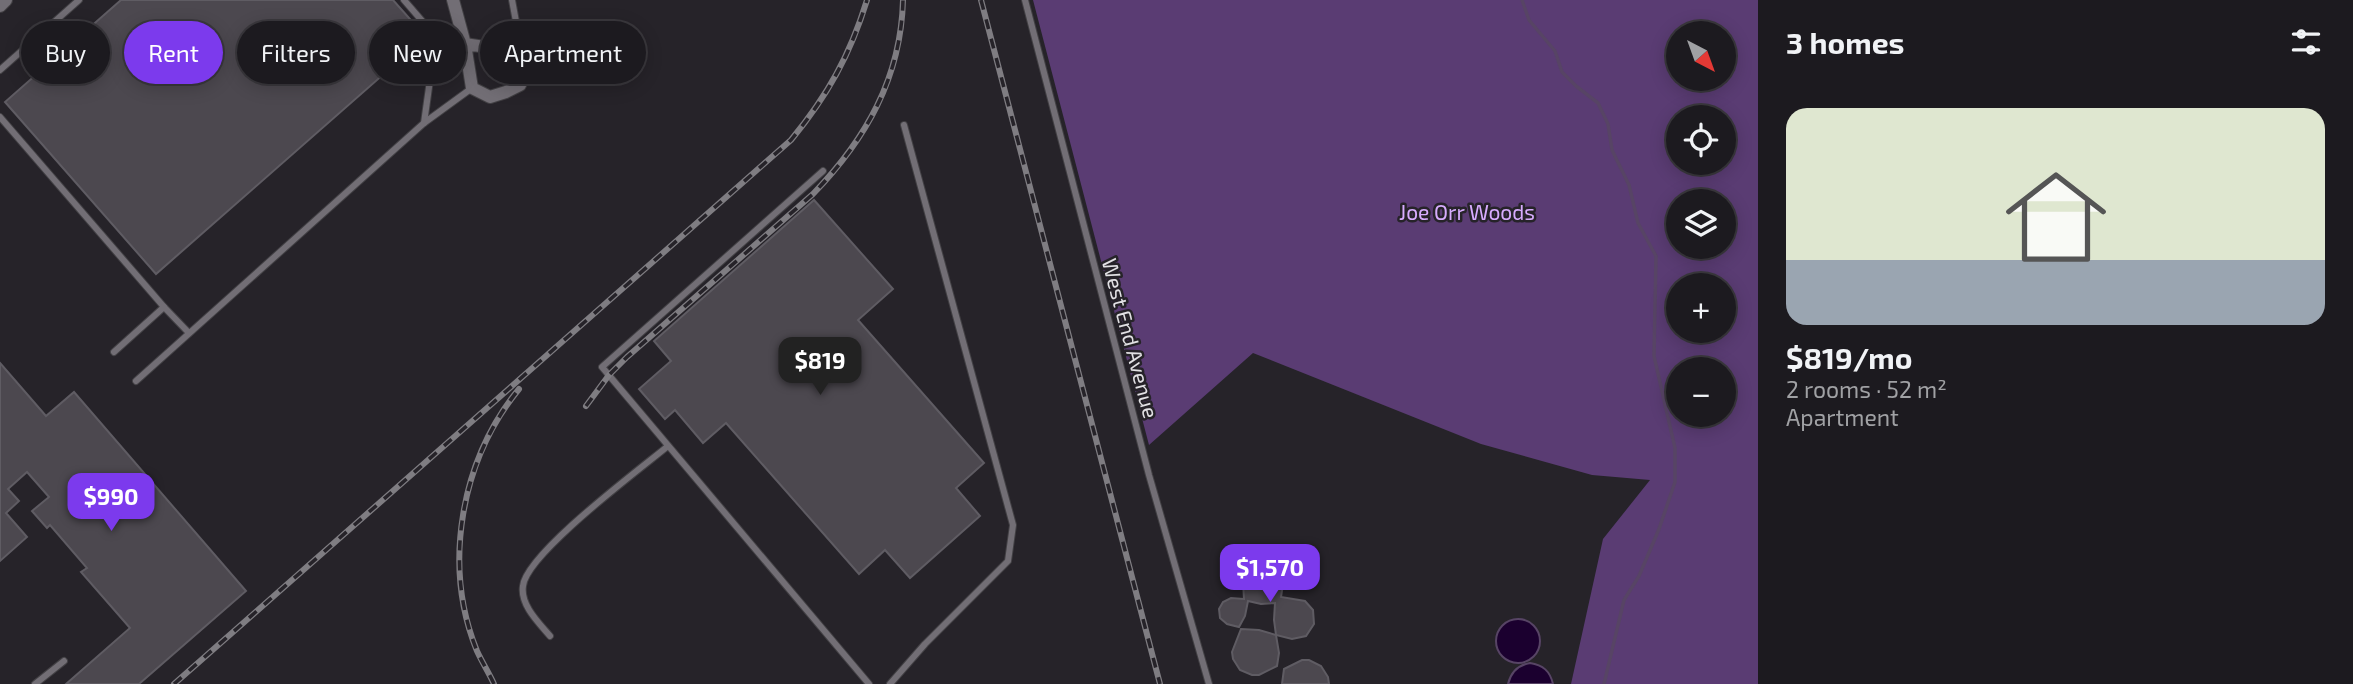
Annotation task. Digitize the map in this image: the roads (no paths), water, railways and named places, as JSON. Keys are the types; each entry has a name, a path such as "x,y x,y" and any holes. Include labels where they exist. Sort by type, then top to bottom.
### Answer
{"street":[{"path":"0,6 6,0"},
{"path":"453,0 459,21"},
{"path":"466,44 505,50 520,62 525,71 520,85 490,97 472,88 466,50"}],"lane":[{"path":"0,70 79,0"},
{"path":"404,0 436,37 424,123"},
{"path":"512,0 516,21"},
{"name":"West End Avenue","path":"1025,0 1149,475 1209,684"},
{"path":"136,381 424,123 472,88"},
{"path":"0,117 189,333"},
{"path":"890,684 925,644 1007,561 1013,525 904,125"},
{"path":"822,171 602,367 869,684"},
{"path":"114,352 164,307"},
{"path":"550,636 531,612 523,596 523,584 527,574 572,526 668,446"},
{"path":"34,684 64,661"}],"waterway":[{"path":"1522,0 1529,20 1555,51 1562,72 1598,103 1608,124 1612,150 1629,185 1638,223 1656,256 1654,356 1675,448 1675,482 1639,576 1624,600 1604,684"}],"railway":[{"path":"174,684 791,140 836,74 853,39 867,0"},
{"path":"586,406 609,375 627,357 813,194 832,173 864,129 888,81 896,55 903,0"},
{"path":"981,0 1160,684"},
{"path":"494,684 477,651 466,618 460,549 463,514 471,480 499,417 519,389"}],"park label":[{"name":"Joe Orr Woods","path":"1467,211"}]}
